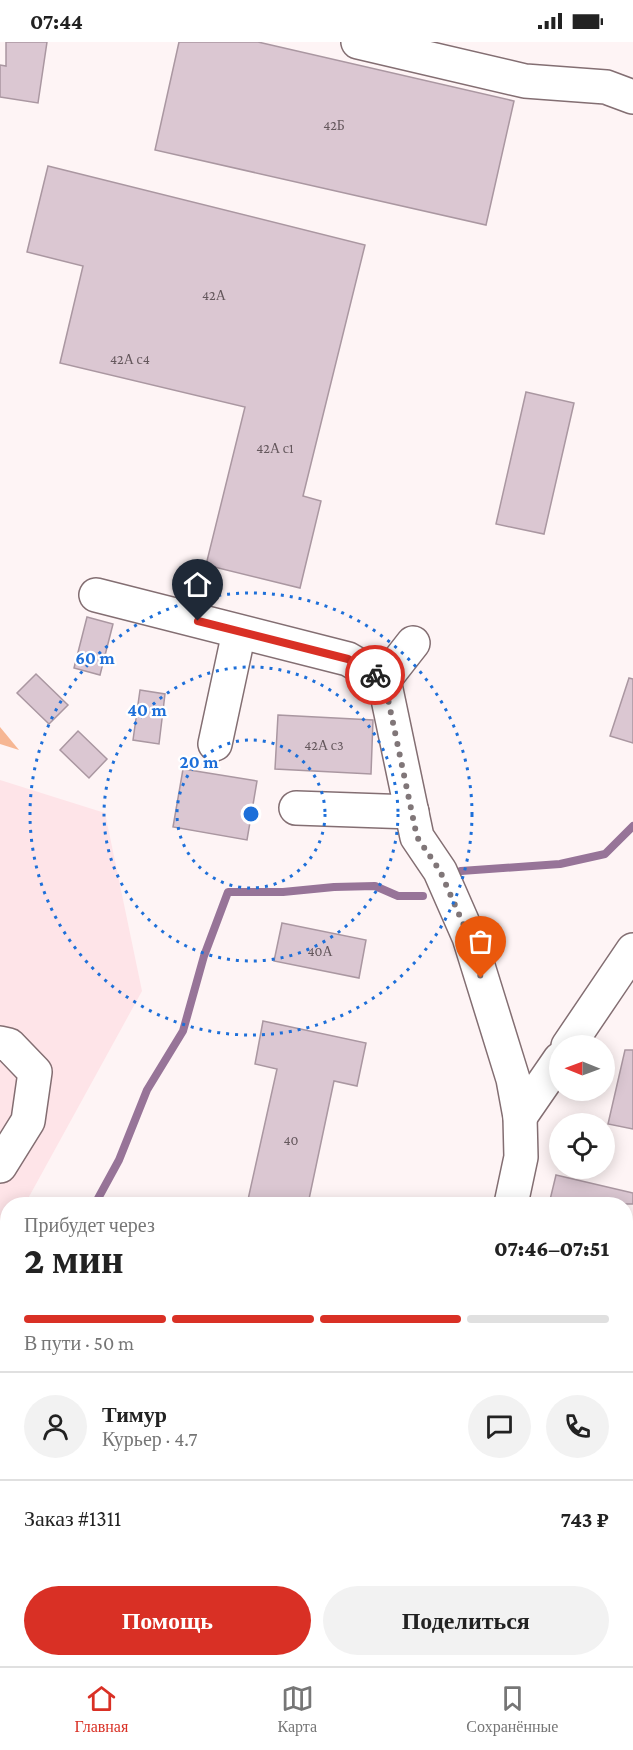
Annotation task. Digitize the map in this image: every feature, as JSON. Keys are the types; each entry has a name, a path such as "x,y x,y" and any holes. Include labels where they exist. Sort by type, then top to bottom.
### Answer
{"street":[{"path":"358,42 525,81 606,87 633,97"},
{"path":"96,595 348,659 384,680 417,837 440,871 469,937 513,1079 520,1117 522,1157 513,1197"},
{"path":"215,744 239,632"},
{"path":"384,680 413,643"},
{"path":"296,808 412,812"},
{"path":"575,1035 633,950"},
{"path":"0,1166 34,1072 12,1038"},
{"path":"520,1117 549,1075"}],"shaded area":[{"path":"0,727 19,750 0,744"},
{"path":"0,780 105,813 142,991 29,1197 0,1197"}],"building":[{"path":"6,42 47,42 38,103 0,97 0,65 6,66"},
{"path":"179,42 258,42 514,101 486,225 155,150"},
{"path":"48,166 365,245 303,496 321,501 300,588 206,565 245,407 60,363 83,266 27,252"},
{"path":"526,392 574,403 544,534 496,524"},
{"path":"87,617 113,624 100,675 74,668"},
{"path":"36,674 68,705 49,724 17,693"},
{"path":"629,678 633,679 633,743 610,736"},
{"path":"140,690 165,694 159,744 133,740"},
{"path":"278,715 373,720 371,774 275,769"},
{"path":"78,731 107,759 89,778 60,750"},
{"path":"183,769 257,781 247,840 173,827"},
{"path":"282,923 366,940 359,978 274,961"},
{"path":"263,1021 366,1043 357,1086 334,1081 309,1197 249,1197 277,1069 255,1064"},
{"path":"625,1050 633,1050 633,1129 615,1125 615,1113 611,1113"},
{"path":"555,1179 573,1179 633,1193 633,1197 551,1197"}],"waterway":[{"path":"461,871 560,864 605,854 633,826"},
{"path":"99,1197 119,1160 147,1090 183,1031 204,956 228,892 283,892 375,886 398,896 423,896"}],"way so far":[{"path":"375,675 384,680 417,837 440,871 469,937 481,978"}],"route":[{"path":"198,621 348,659 375,675"}]}
